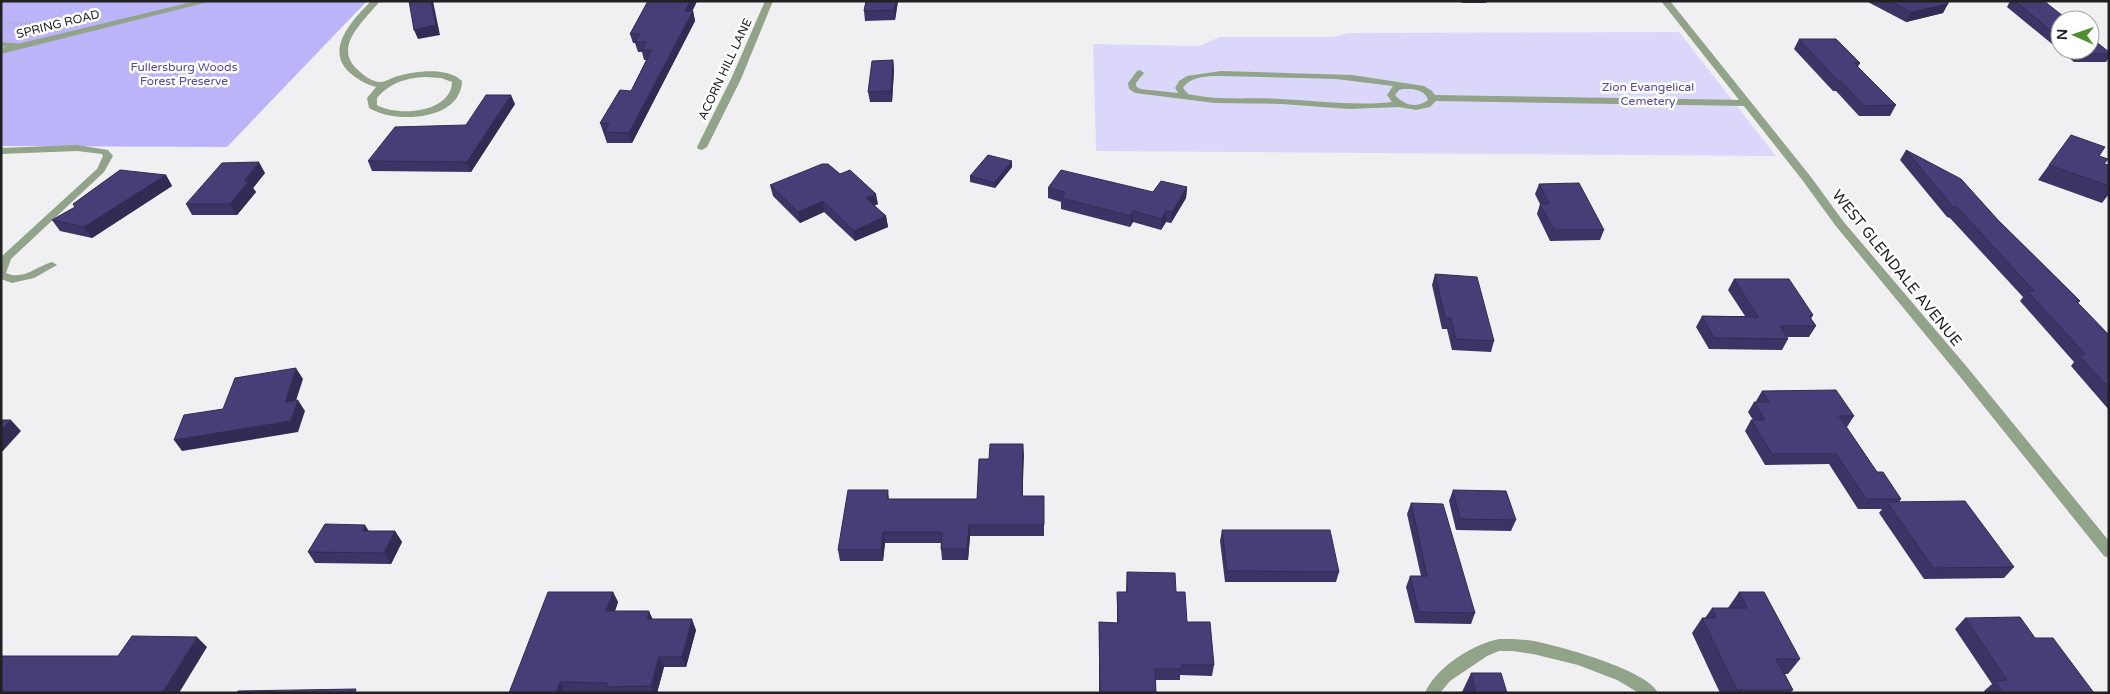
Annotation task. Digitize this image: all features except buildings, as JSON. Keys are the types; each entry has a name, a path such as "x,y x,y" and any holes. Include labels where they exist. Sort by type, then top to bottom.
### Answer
{"street":[{"name":"SPRING ROAD","path":"1,51 208,1"},
{"path":"376,1 354,25 343,48 344,59 349,68 360,77 383,85 408,76 438,74 457,81 458,88 456,96 438,107 414,114 401,115 389,114 372,106 372,98 383,85"},
{"name":"ACORN HILL LANE","path":"702,147 743,63 769,1"},
{"name":"WEST GLENDALE AVENUE","path":"1665,1 1807,179 1839,224 1962,370 2109,552"}],"lane":[{"path":"1,44 21,46"},
{"path":"1140,73 1132,83 1132,87 1138,91 1212,100 1284,101 1376,107 1398,104 1415,108 1429,105 1433,98"},
{"path":"1185,96 1178,88 1185,80 1201,75 1222,73 1342,76 1419,88 1430,94 1433,98 1746,103"},
{"path":"1398,104 1391,95 1396,88 1402,86"},
{"path":"1,151 77,148 105,152 108,156 100,170 6,258 1,275 12,280 34,275 52,265"},
{"path":"1432,693 1435,684 1469,658 1499,645 1547,649 1602,666 1651,693"}],"green space":[{"name":"Fullersburg Woods Forest Preserve","path":"1,1 367,1 227,147 1,146"},
{"name":"Zion Evangelical Cemetery","path":"1679,32 1776,156 1096,151 1093,44 1199,46 1220,37 1333,37 1349,33"}]}
